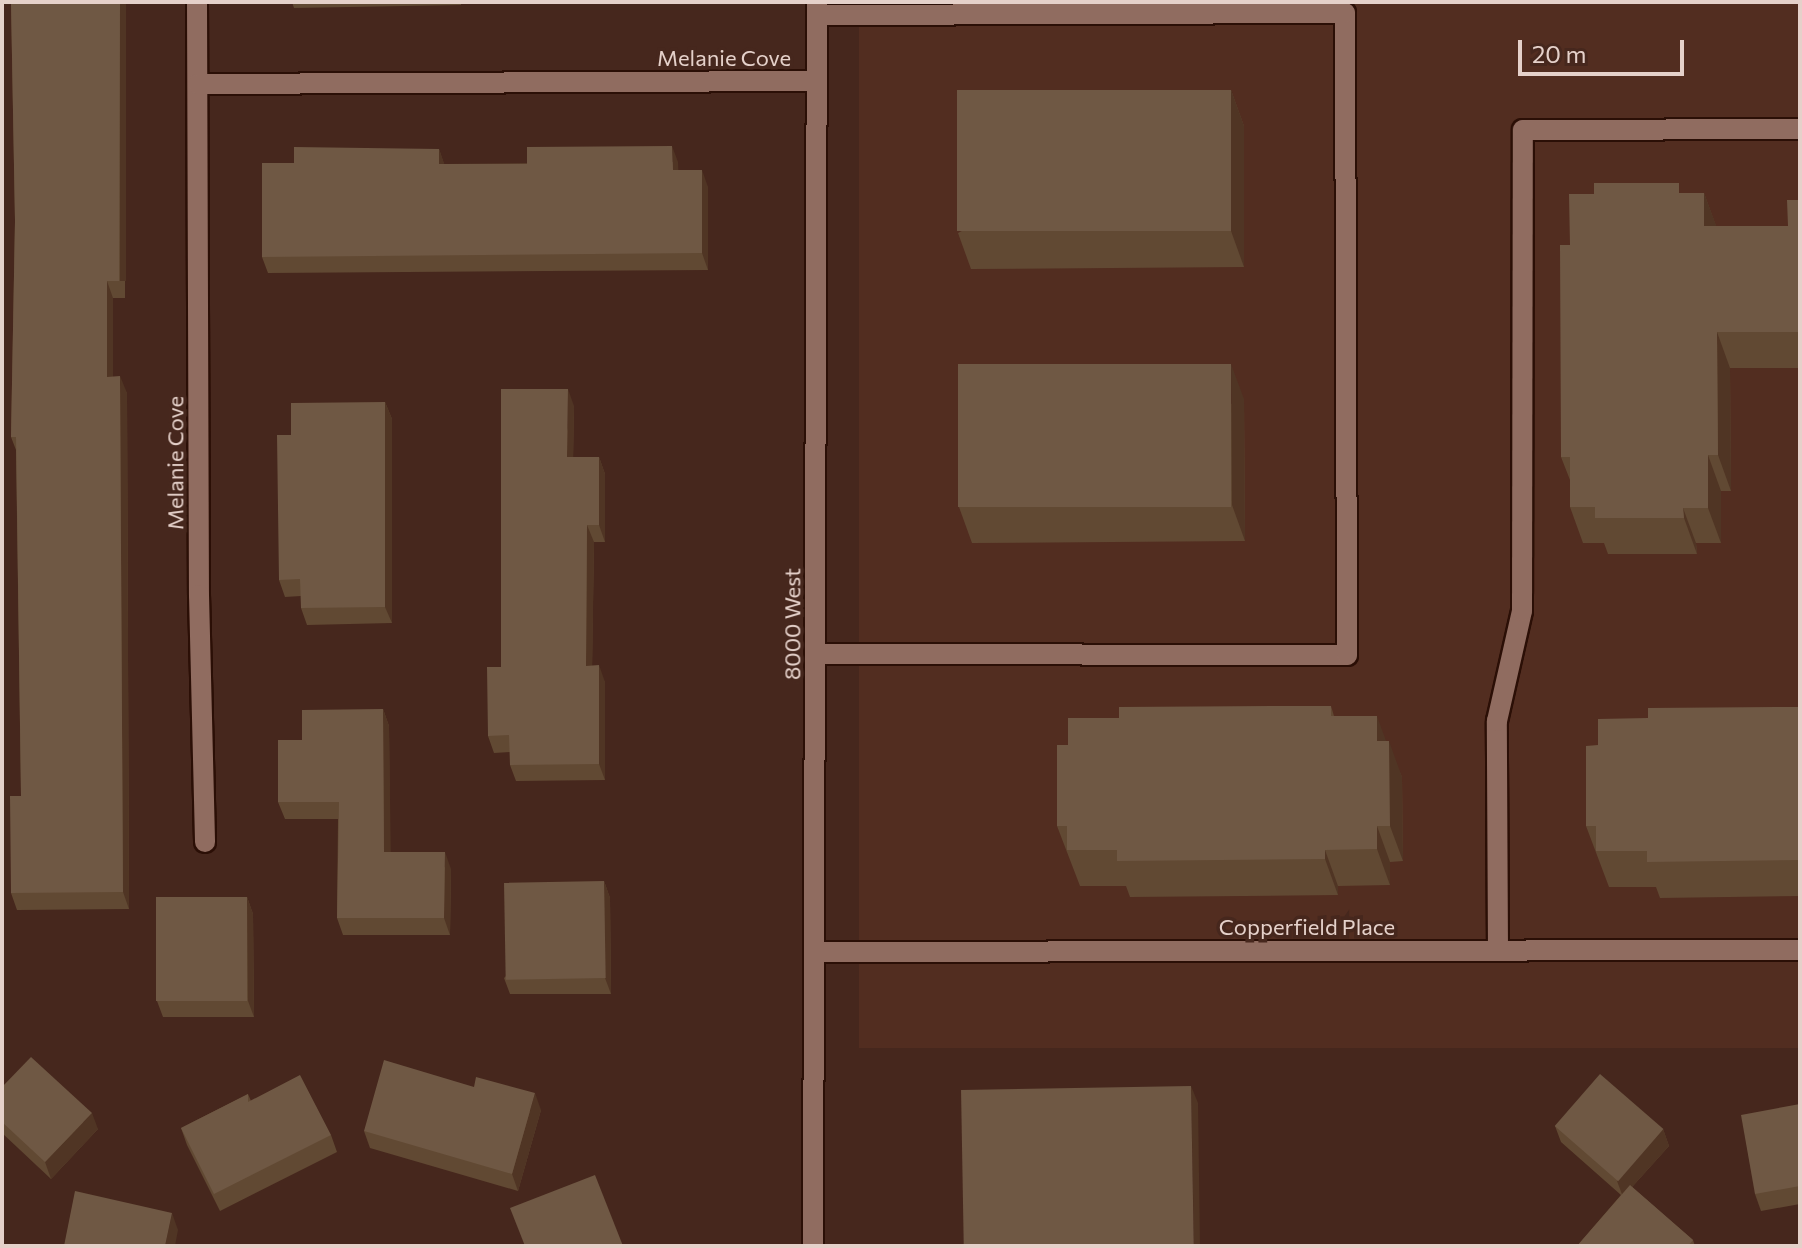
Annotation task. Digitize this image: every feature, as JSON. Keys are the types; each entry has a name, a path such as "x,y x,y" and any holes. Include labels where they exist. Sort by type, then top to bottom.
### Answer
{"street":[{"name":"Melanie Cove","path":"197,2 199,579 205,842"},
{"name":"8000 West","path":"813,1246 817,9"},
{"path":"816,654 1347,655 1345,13 817,9"},
{"name":"Melanie Cove","path":"198,84 817,81"},
{"path":"1498,950 1497,721 1522,611 1523,130 1800,129"},
{"name":"Copperfield Place","path":"814,952 1800,950"}],"shaded area":[{"path":"859,2 1800,2 1800,1048 859,1048"}],"building":[{"path":"11,2 120,2 119,281 107,281 107,377 120,376 123,892 11,893 10,796 21,796 16,437 11,437 15,221"},
{"path":"957,90 1231,90 1231,231 957,231"},
{"path":"672,146 673,170 702,170 702,253 262,257 262,163 294,163 294,147 439,149 439,164 527,164 527,147"},
{"path":"1594,183 1679,183 1679,193 1704,193 1704,226 1788,226 1787,200 1800,200 1800,332 1717,332 1718,455 1708,455 1708,508 1683,508 1684,518 1595,518 1595,507 1570,507 1570,457 1561,457 1560,245 1570,245 1569,194 1594,194"},
{"path":"958,364 1231,364 1231,507 958,507"},
{"path":"501,389 568,389 567,457 599,457 599,525 587,525 586,666 599,665 599,764 510,765 509,735 488,736 487,667 501,667"},
{"path":"385,402 385,607 301,608 300,579 279,580 277,435 291,435 291,403"},
{"path":"1331,706 1331,716 1377,716 1377,741 1389,741 1390,826 1377,826 1377,849 1325,850 1325,859 1117,861 1117,850 1067,850 1067,826 1057,826 1057,745 1068,745 1068,718 1119,718 1119,707"},
{"path":"1800,707 1800,860 1647,862 1647,851 1596,851 1596,826 1586,826 1586,746 1598,745 1598,719 1648,718 1648,708"},
{"path":"383,709 384,852 445,852 444,918 337,918 339,802 278,802 278,740 302,740 302,710"},
{"path":"604,881 606,978 506,980 504,883"},
{"path":"156,897 247,897 247,1001 156,1001"},
{"path":"31,1057 92,1113 45,1162 2,1122 2,1087"},
{"path":"384,1060 474,1087 476,1077 535,1093 512,1174 364,1131"},
{"path":"1600,1074 1663,1129 1618,1181 1555,1126"},
{"path":"300,1075 331,1135 214,1194 181,1128 248,1094 248,1102"},
{"path":"1191,1086 1194,1246 964,1246 961,1090"},
{"path":"1800,1104 1800,1186 1755,1194 1741,1115"},
{"path":"595,1175 623,1246 525,1246 510,1208"},
{"path":"1630,1185 1693,1240 1688,1246 1577,1246"},
{"path":"75,1191 172,1213 165,1246 64,1246"}]}
